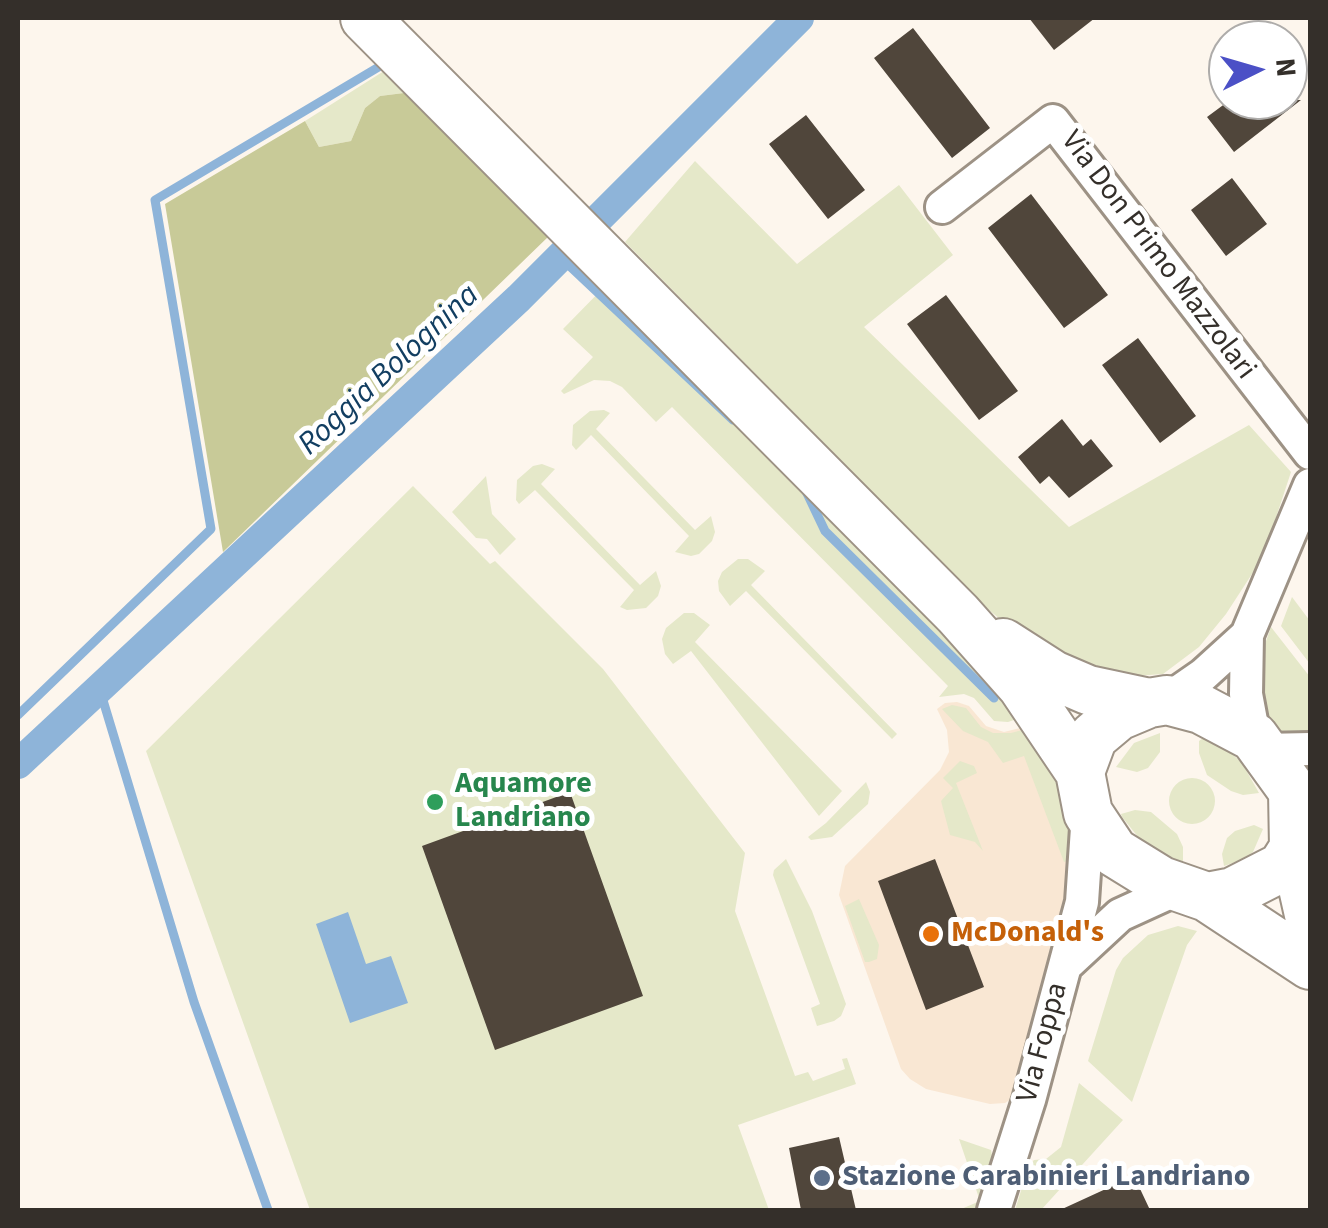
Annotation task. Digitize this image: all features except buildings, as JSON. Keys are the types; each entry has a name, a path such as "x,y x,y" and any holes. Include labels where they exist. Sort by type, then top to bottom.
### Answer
{"main road":[{"path":"366,18 958,614 1022,686 1114,852 1193,892 1310,964"},
{"path":"958,614 1053,675 1088,690 1202,709 1276,745 1293,792 1310,920"},
{"path":"1084,792 1093,737 1118,716 1158,702"},
{"path":"1193,892 1234,892 1282,867 1300,830"}],"street":[{"name":"Via Don Primo Mazzolari","path":"942,206 1054,120 1310,454"},
{"path":"1276,745 1246,694 1247,635 1310,485"},
{"path":"1158,702 1203,674 1247,635"},
{"name":"Via Foppa","path":"994,1210 1029,1100 1082,902 1084,792"},
{"path":"1065,966 1120,915 1193,892"}],"shaded area":[{"path":"945,703 969,706 986,726 1004,732 1032,725 1078,870 1014,1097 1005,1103 990,1104 926,1089 901,1069 839,895 845,866 940,770 949,752 947,730 937,709"}],"green space":[{"path":"384,71 404,93 380,96 365,108 351,141 319,147 305,121"},
{"path":"404,93 549,236 223,552 165,204 305,121 319,147 351,141 365,108 380,96"},
{"path":"695,161 797,264 899,185 953,255 864,327 1069,527 1249,425 1291,472 1263,557 1199,647 1163,674 1121,677 1034,647 989,610 625,242"},
{"path":"611,280 911,601 961,633 1029,715 1008,722 994,721 974,698 964,694 939,697 948,686 672,407 656,422 622,387 610,381 594,380 564,394 561,391 593,357 563,329"},
{"path":"590,411 610,413 596,429 695,530 711,516 715,532 699,554 675,552 689,536 591,435 576,450 572,445 573,425"},
{"path":"542,464 555,469 541,484 640,585 656,571 661,586 658,596 646,608 620,607 634,590 535,490 519,504 516,500 517,480 533,466"},
{"path":"486,476 492,514 516,539 500,555 487,539 476,538 452,512"},
{"name":"Aquamore Landriano","path":"413,486 603,669 745,853 735,911 795,1076 808,1072 813,1081 845,1069 842,1059 847,1058 856,1084 738,1125 769,1210 310,1210 146,751"},
{"path":"738,559 748,559 765,571 751,585 897,734 892,739 746,591 730,606 719,591 718,581 722,572"},
{"path":"1292,597 1310,621 1310,664 1281,626"},
{"path":"684,613 694,613 710,625 695,642 842,791 819,816 691,651 673,664 665,654 662,639 666,628"},
{"path":"1271,627 1310,677 1310,742 1276,733 1260,715 1259,661"},
{"path":"952,705 966,708 981,727 993,733 1030,728 1057,773 1075,859 1064,862 1024,756 1003,763 988,742 963,731 942,709"},
{"path":"1160,733 1160,752 1148,768 1137,772 1116,767 1134,743"},
{"path":"1203,738 1242,763 1259,793 1243,795 1231,791 1207,775 1199,753 1199,741"},
{"path":"960,761 974,766 977,773 956,783 983,851 975,842 950,835 941,801 953,788 943,778"},
{"path":"1192,778 1208,785 1215,801 1208,817 1192,824 1176,817 1169,801 1176,785"},
{"path":"866,782 870,792 868,804 832,837 808,837 826,823"},
{"path":"1135,810 1151,812 1177,834 1183,847 1183,863 1147,848 1121,814"},
{"path":"1254,825 1263,829 1253,852 1224,866 1222,854 1227,838"},
{"path":"786,859 812,911 846,1004 841,1016 817,1026 811,1008 820,1004 773,875"},
{"path":"859,899 879,945 877,959 869,962 865,962 845,906"},
{"path":"1178,926 1197,931 1187,945 1132,1102 1088,1061 1123,958 1148,935"},
{"path":"1079,1083 1123,1120 1041,1210 1015,1210 1029,1165 1034,1160 1046,1159 1061,1147"},
{"path":"959,1139 991,1150 994,1165 981,1210 959,1210 980,1201"}],"water":[{"path":"348,912 366,964 391,956 408,1003 350,1023 316,924"}],"waterway":[{"name":"Roggia Bolognina","path":"18,764 519,298 799,18"},
{"path":"18,715 211,529 155,200 382,65"},
{"path":"560,257 733,420"},
{"path":"805,489 825,531 994,698"},
{"path":"99,687 194,1002 268,1210"}],"place":[{"name":"Aquamore Landriano","path":"435,802"},
{"name":"McDonald's","path":"931,934"},
{"name":"Stazione Carabinieri Landriano","path":"822,1178"}]}
